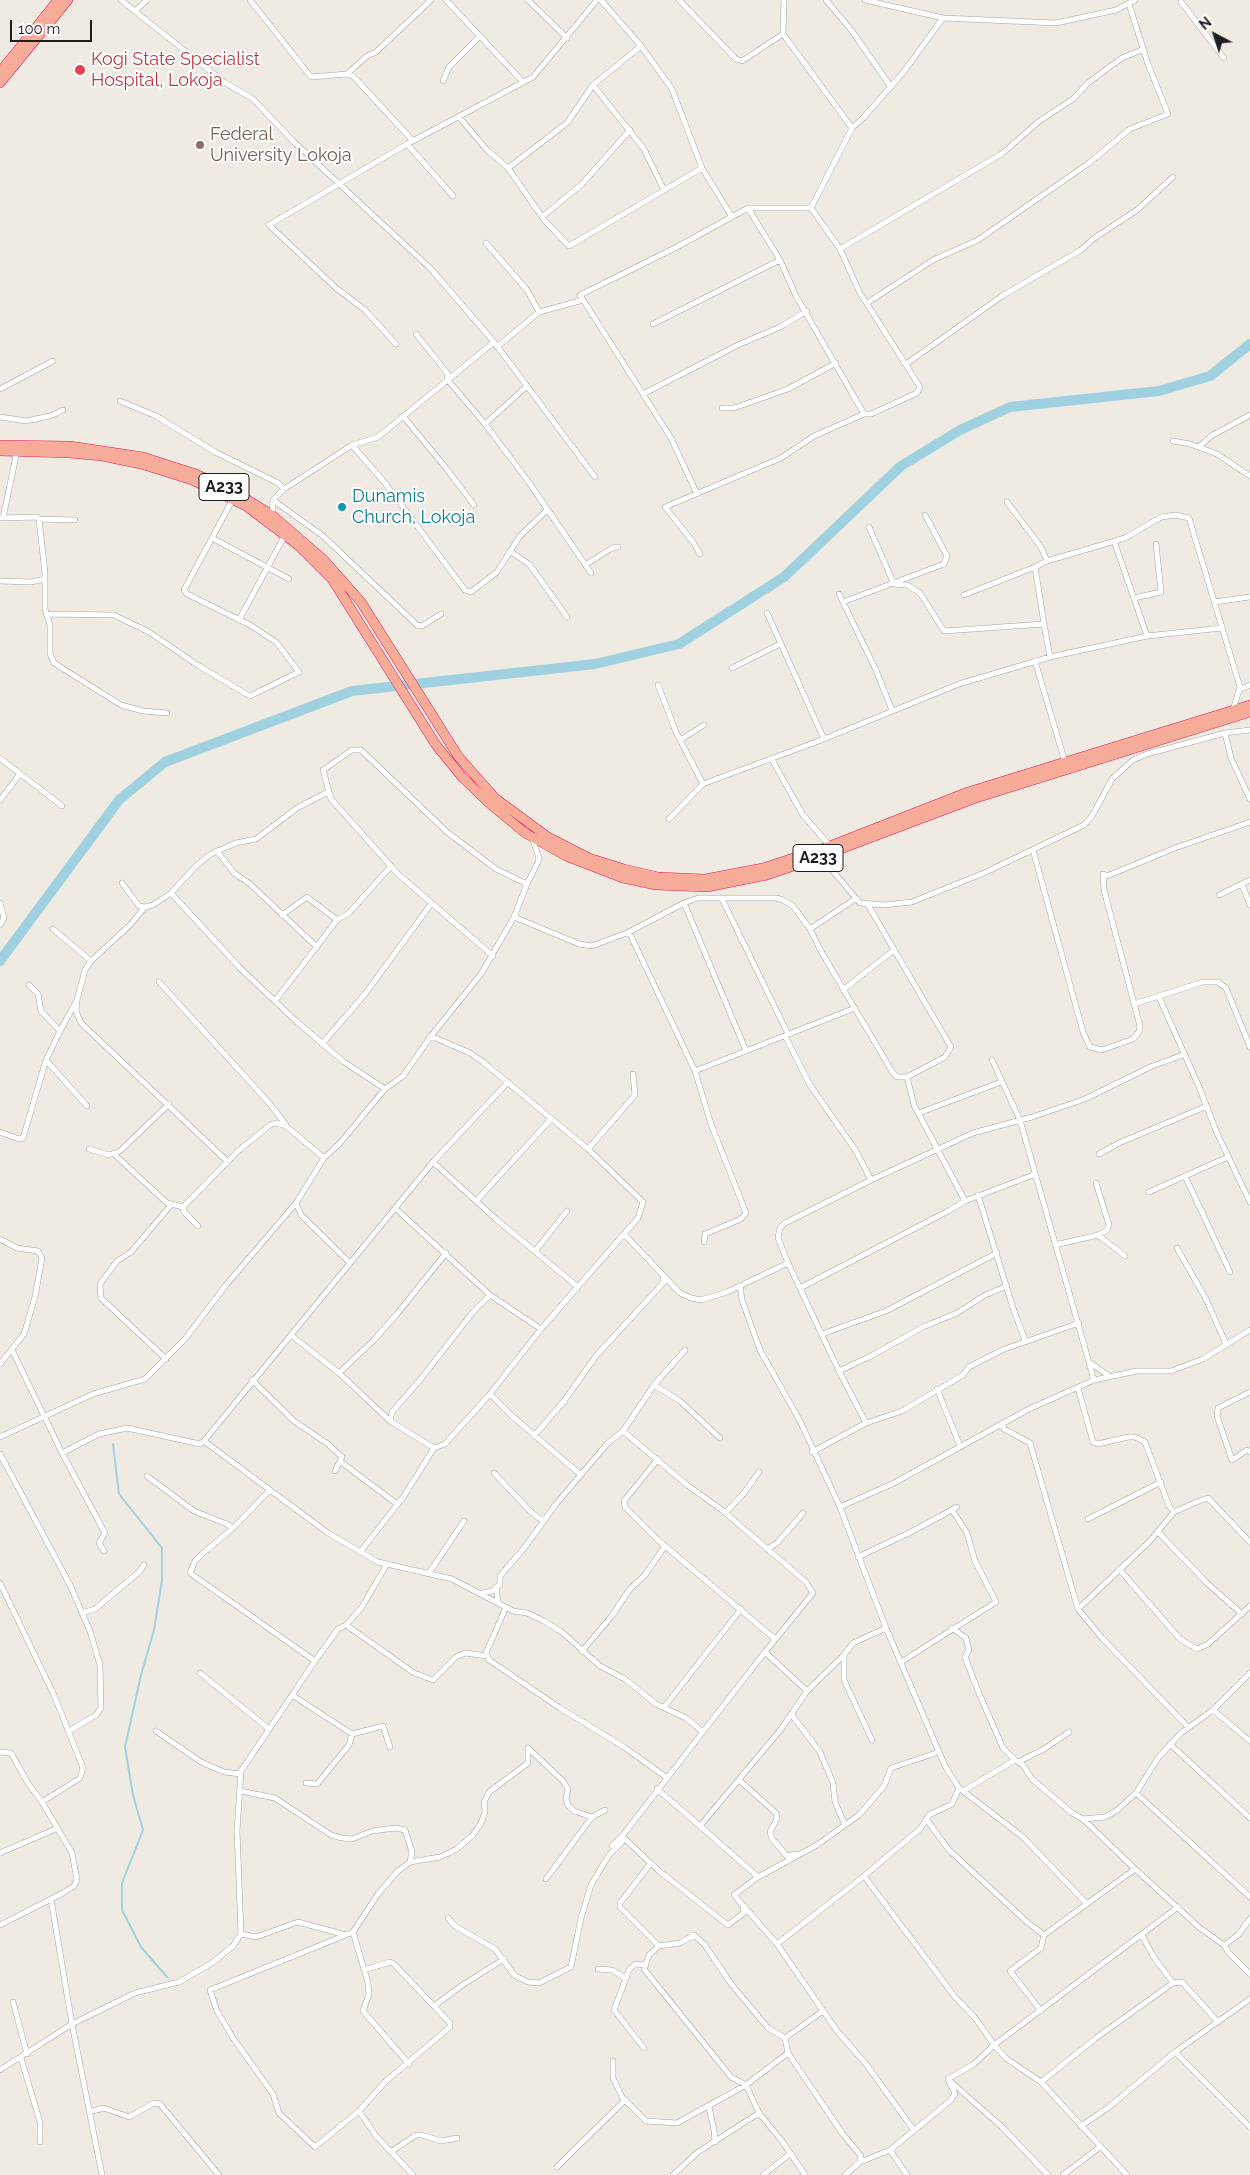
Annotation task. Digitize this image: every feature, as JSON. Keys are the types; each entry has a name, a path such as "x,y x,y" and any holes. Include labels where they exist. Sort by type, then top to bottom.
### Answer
{"highway":[{"path":"1,70 58,0"},
{"path":"0,84 68,0"},
{"name":"A233","path":"0,445 70,446 142,460 196,474 230,490 272,515 305,541 361,602 458,756 495,798 548,838 589,858 624,870 658,876 704,880 819,854 830,846 968,792 1065,762 1250,712"},
{"name":"A233","path":"0,451 142,460 233,499 285,534 332,579 424,726 462,777 490,804 532,837 587,865 622,878 656,885 690,888 724,884 767,874 972,799 1207,723 1250,705"}],"street":[{"path":"121,0 136,10 156,30 224,82 253,99 294,142 431,269 495,345 594,477"},
{"path":"136,10 147,0"},
{"path":"250,0 311,77 347,74 354,77 413,141"},
{"path":"347,74 367,56 376,52 431,0"},
{"path":"446,0 524,82"},
{"path":"528,0 567,38"},
{"path":"396,344 365,310 330,282 269,225 407,144 460,118 533,77 599,0 641,46 672,89 702,168 732,217"},
{"path":"679,0 736,59 742,61 783,34"},
{"path":"784,0 783,34 852,128"},
{"path":"826,0 852,31 891,87"},
{"path":"865,0 943,18 1056,23 1088,17 1130,4 1135,0"},
{"path":"1181,1 1224,58"},
{"path":"867,303 933,260 978,240 1089,163 1130,129 1168,114 1130,4"},
{"path":"811,208 852,128 891,87 943,18"},
{"path":"443,80 449,67 480,36"},
{"path":"508,168 567,122 593,85 641,46"},
{"path":"840,249 1003,153 1038,122 1073,99 1088,83 1108,68 1122,58 1144,49"},
{"path":"593,85 644,149 664,190"},
{"path":"460,118 487,150 508,168 542,217 569,246 702,168"},
{"path":"542,217 582,184 630,130"},
{"path":"407,144 454,196"},
{"path":"906,364 1002,296 1081,250 1093,239 1137,210 1172,177"},
{"path":"697,494 671,438 580,295 675,248 748,208 811,208"},
{"path":"748,208 780,260 796,296 836,362 864,414"},
{"path":"700,554 693,542 664,507 781,458 814,436 864,414 871,414 917,392 919,385 867,303 840,249 811,208"},
{"path":"486,243 527,290 539,312"},
{"path":"654,324 780,260"},
{"path":"272,515 273,500 284,489 352,445 378,437 448,379 539,312 583,300"},
{"path":"643,394 807,312"},
{"path":"416,334 448,374 448,379 486,424 591,573"},
{"path":"0,389 53,361"},
{"path":"722,408 734,408 773,396 836,362"},
{"path":"486,424 527,386"},
{"path":"120,401 156,416 215,452 278,483 284,489"},
{"path":"0,417 26,421 50,416 63,410"},
{"path":"1199,447 1211,436 1250,415"},
{"path":"403,416 474,505"},
{"path":"1173,441 1199,447 1217,454 1250,476"},
{"path":"352,445 385,482 465,590 471,592 497,572 524,531 547,510"},
{"path":"17,451 1,518 37,517 39,519 75,520"},
{"path":"47,614 114,614 149,632 199,666 250,696 298,672 276,642 239,620 187,594 184,590 233,499"},
{"path":"273,500 323,536 416,625 422,626 440,614"},
{"path":"1007,502 1042,547 1046,561"},
{"path":"843,602 944,564 947,556 925,515"},
{"path":"964,595 1046,561 1125,538 1148,522 1161,517 1176,515 1189,518 1239,690 1233,711"},
{"path":"39,519 47,614 50,625 50,654 54,663 121,705 143,711 167,713"},
{"path":"869,527 894,584"},
{"path":"239,620 269,568 285,534"},
{"path":"212,538 289,579"},
{"path":"1114,541 1146,636"},
{"path":"1134,598 1162,590 1156,544"},
{"path":"585,565 612,548 618,547"},
{"path":"510,551 530,565 567,617"},
{"path":"1035,567 1050,657"},
{"path":"0,581 31,582 45,579"},
{"path":"894,584 907,586 920,593 944,631 1044,624"},
{"path":"839,594 875,668 892,710"},
{"path":"1214,602 1250,597"},
{"path":"767,613 824,739"},
{"path":"669,819 703,784 824,739 959,684 1034,661 1146,636 1222,628"},
{"path":"732,668 780,644"},
{"path":"1034,661 1065,762"},
{"path":"1239,690 1250,685"},
{"path":"658,686 680,740 703,784"},
{"path":"680,740 704,725"},
{"path":"819,854 855,899 868,905 912,902 936,894 1084,825 1092,816 1112,779 1133,760 1147,754 1225,733 1250,730"},
{"path":"1225,733 1234,766 1250,799"},
{"path":"493,956 431,904 391,866 331,799 323,770 352,750 362,750 447,832 496,869 527,884"},
{"path":"0,758 62,806"},
{"path":"771,758 803,815 830,846"},
{"path":"0,800 20,774"},
{"path":"122,883 139,906 153,905 171,893 197,865 217,851 236,842 256,839 297,808 328,792"},
{"path":"1033,850 1083,1032 1090,1047 1102,1050 1136,1036 1140,1026 1104,890 1103,874 1107,876 1158,855 1250,822"},
{"path":"0,1437 94,1394 145,1379 166,1359 296,1203 324,1158 340,1143 385,1089 403,1076 430,1036 493,956 514,917 539,858 532,837"},
{"path":"217,851 234,873 250,884 316,947"},
{"path":"275,1001 337,920 349,913 391,866"},
{"path":"1219,895 1250,880"},
{"path":"1242,884 1250,905"},
{"path":"171,893 240,968 275,1001 344,1062 385,1089"},
{"path":"282,915 307,897 337,920"},
{"path":"514,917 587,946 599,945 698,898 776,898 783,900 793,906 810,929 843,990 893,1073 897,1077 907,1077 945,1057 951,1047 868,905"},
{"path":"722,899 810,1084 856,1152 871,1180"},
{"path":"810,929 855,899"},
{"path":"0,903 4,918 0,925"},
{"path":"684,903 746,1051"},
{"path":"322,1044 365,994 431,904"},
{"path":"145,907 131,924 91,961 85,970 77,1000 76,1012 81,1023 169,1104 228,1162"},
{"path":"53,929 91,961"},
{"path":"629,932 695,1071 712,1124 746,1213 742,1219 705,1234 704,1242"},
{"path":"843,990 894,950"},
{"path":"1134,1004 1203,982 1213,981 1222,984 1226,988 1250,1048"},
{"path":"158,982 270,1104 286,1126 324,1158"},
{"path":"29,984 38,994 41,1012 60,1031"},
{"path":"1158,996 1185,1054 1228,1157 1250,1202"},
{"path":"0,1132 19,1139 23,1138 46,1060 77,1000"},
{"path":"695,1071 855,1008"},
{"path":"361,1551 410,1488 434,1448 445,1444 490,1394 541,1329 642,1213 643,1202 588,1149 508,1082 470,1053 430,1036"},
{"path":"866,1423 788,1263 778,1238 780,1228 785,1223 871,1180 973,1133 1085,1099 1150,1067 1185,1054"},
{"path":"46,1060 87,1106"},
{"path":"992,1060 1020,1120 1094,1380"},
{"path":"588,1149 635,1094 633,1074"},
{"path":"907,1077 914,1105 940,1149 965,1201"},
{"path":"62,1453 99,1434 127,1428 200,1444 204,1441 252,1380 433,1162 508,1082"},
{"path":"918,1113 1001,1082"},
{"path":"89,1149 103,1154 114,1154 120,1151 169,1104"},
{"path":"1099,1154 1119,1142 1207,1106"},
{"path":"477,1200 551,1119"},
{"path":"183,1207 228,1162 270,1125 276,1122 286,1126"},
{"path":"114,1154 167,1203 183,1207"},
{"path":"1149,1192 1228,1157"},
{"path":"433,1162 497,1220 536,1250 578,1287"},
{"path":"800,1288 965,1201 1036,1174"},
{"path":"1185,1176 1230,1272"},
{"path":"1055,1245 1098,1235 1107,1230 1109,1225 1096,1183"},
{"path":"978,1195 1025,1340"},
{"path":"296,1203 302,1216 350,1263"},
{"path":"166,1359 101,1298 100,1284 117,1261 131,1252 172,1205"},
{"path":"183,1207 184,1212 198,1226"},
{"path":"395,1208 490,1295 541,1329"},
{"path":"536,1250 567,1211"},
{"path":"624,1234 680,1293 701,1300 740,1286 788,1263"},
{"path":"1098,1235 1125,1256"},
{"path":"0,1239 17,1248 38,1251 42,1258 32,1311 24,1334 0,1364"},
{"path":"1176,1248 1183,1256 1206,1299 1226,1344"},
{"path":"822,1334 886,1311 998,1252"},
{"path":"339,1373 374,1340 446,1253"},
{"path":"534,1436 564,1401 596,1356 664,1282 662,1275"},
{"path":"740,1286 742,1300 760,1350 800,1421 812,1452 840,1507 886,1628 944,1766 961,1790 1023,1837 1087,1904"},
{"path":"839,1371 923,1328 957,1313 985,1295 1007,1286"},
{"path":"390,1421 392,1412 420,1380 473,1312 490,1295"},
{"path":"812,1452 866,1423 902,1411 936,1389 963,1375 970,1367 1002,1350 1025,1340 1079,1323"},
{"path":"840,1507 894,1483 1002,1423 1094,1380 1137,1371 1171,1371 1203,1359 1250,1330"},
{"path":"291,1335 339,1373 390,1421 434,1448"},
{"path":"12,1350 44,1418 105,1533 99,1543 104,1550"},
{"path":"482,1593 492,1591 500,1584 500,1576 525,1547 544,1519 607,1444 623,1430 654,1385 685,1350"},
{"path":"1088,1362 1109,1376"},
{"path":"252,1380 294,1421 337,1451 342,1457 341,1462 334,1471"},
{"path":"654,1385 680,1401 720,1438"},
{"path":"1078,1388 1093,1442 1098,1444 1128,1437 1141,1439 1148,1446 1169,1506 1174,1512"},
{"path":"936,1389 960,1446"},
{"path":"1250,1392 1218,1408 1217,1416 1232,1460 1248,1450 1250,1452"},
{"path":"490,1394 534,1436 581,1475"},
{"path":"381,1413 392,1412"},
{"path":"1002,1423 1004,1429 1030,1443 1078,1609 1102,1638 1188,1726"},
{"path":"612,1846 623,1835 666,1777 813,1593 801,1577 725,1513 687,1485 623,1430"},
{"path":"204,1441 328,1533 387,1564 452,1579 506,1607 527,1613 550,1625 562,1632 600,1666 625,1679 656,1704 665,1706 703,1732"},
{"path":"0,1454 70,1585 100,1665 101,1708 96,1715 70,1731"},
{"path":"658,1459 624,1501 624,1507 665,1546 775,1639"},
{"path":"341,1462 397,1504"},
{"path":"725,1513 744,1493 759,1472"},
{"path":"494,1473 531,1512 540,1519 544,1519"},
{"path":"147,1476 194,1511 229,1525 232,1529"},
{"path":"1088,1519 1160,1482"},
{"path":"270,1490 232,1529 195,1561 190,1573 315,1661"},
{"path":"1078,1609 1158,1532 1174,1512 1208,1498 1250,1542"},
{"path":"858,1556 911,1532 957,1507"},
{"path":"901,1662 952,1628 996,1602 975,1561 966,1532 952,1510"},
{"path":"768,1549 778,1542 803,1513"},
{"path":"428,1573 464,1521"},
{"path":"1158,1532 1207,1583 1242,1614"},
{"path":"582,1651 611,1617 630,1589 645,1575 665,1546"},
{"path":"0,2070 72,2024 135,1993 179,1982 212,1963 233,1946 241,1934 237,1831 241,1774 269,1729 338,1629 346,1625 362,1607 387,1564"},
{"path":"82,1613 96,1609 139,1572 144,1565"},
{"path":"1119,1569 1180,1639 1197,1649 1208,1644 1250,1606"},
{"path":"0,1583 70,1731 82,1768 82,1776 42,1802"},
{"path":"496,1587 498,1602"},
{"path":"506,1607 486,1653 489,1660 560,1708 624,1747 666,1777"},
{"path":"665,1706 741,1609"},
{"path":"346,1625 414,1673 433,1680 456,1657 465,1653 487,1656"},
{"path":"700,1826 739,1780 807,1691 844,1656 853,1643 886,1628"},
{"path":"952,1628 966,1638 969,1650 965,1657 1003,1748 1032,1779 1083,1819 1200,1928 1224,1945 1250,1974"},
{"path":"765,1652 807,1691"},
{"path":"844,1656 844,1680 872,1740"},
{"path":"200,1673 269,1729"},
{"path":"1083,1819 1105,1817 1136,1793 1158,1758 1170,1744 1188,1726 1213,1710 1250,1673"},
{"path":"292,1695 352,1734 383,1726 390,1747"},
{"path":"1213,1710 1250,1741"},
{"path":"791,1714 820,1752 833,1783 835,1802 845,1825"},
{"path":"156,1731 201,1762 224,1772 241,1774"},
{"path":"777,1944 864,1876 921,1828 929,1815 952,1804 961,1790 1044,1749 1070,1732"},
{"path":"306,1784 317,1784 350,1745 352,1734"},
{"path":"1170,1744 1250,1818"},
{"path":"364,1970 390,1962 450,2023 450,2027 386,2082 359,2111 314,2147 279,2113 273,2094 233,2038 217,2010 210,1990 353,1932 378,1894 397,1872 410,1862 440,1857 457,1849 473,1835 481,1823 485,1812 484,1802 489,1792 528,1763 528,1748 563,1781 568,1789 566,1799 568,1805 574,1811 592,1818"},
{"path":"0,1752 12,1752 29,1785 58,1828 72,1853 77,1880 69,1889 0,1925"},
{"path":"734,1895 758,1878 817,1845 845,1825 874,1799 884,1786 891,1768 939,1752"},
{"path":"739,1780 776,1813 777,1819 770,1832 772,1838 787,1856 817,1845"},
{"path":"657,1789 758,1878"},
{"path":"240,1791 275,1798 332,1835 342,1838 352,1838 372,1831 396,1828 404,1830 412,1852 410,1862"},
{"path":"1136,1793 1250,1896"},
{"path":"546,1878 592,1818 605,1810"},
{"path":"926,1819 949,1850 1027,1922 1044,1935"},
{"path":"0,1853 58,1828"},
{"path":"448,1918 455,1926 495,1949 515,1976 528,1982 540,1983 571,1968 581,1918 591,1885 609,1854 625,1839 651,1863 728,1925 745,1912 734,1895"},
{"path":"651,1863 620,1903 620,1907 659,1946"},
{"path":"1041,2011 1010,1971 1041,1948 1044,1935 1135,1869"},
{"path":"864,1876 955,1997 976,2018 994,2045 1007,2059 1041,2082 1127,2175"},
{"path":"734,1895 777,1944 823,2011 866,2064 913,2129"},
{"path":"51,1899 72,2024 102,2175"},
{"path":"948,2079 974,2064 994,2045 1178,1907"},
{"path":"1224,1945 1238,1935 1250,1919"},
{"path":"241,1934 256,1937 298,1922 346,1934"},
{"path":"353,1932 369,1994 363,2011 409,2064"},
{"path":"805,2175 782,2141 758,2113 746,2084 731,2077 644,1969 649,1955 659,1946 680,1942 694,1935 704,1944 732,1985 768,2028 785,2038 788,2053 842,2133 861,2156 860,2162"},
{"path":"1142,1935 1173,1983"},
{"path":"434,2006 464,1984 504,1960"},
{"path":"644,2048 614,2010 629,1970 635,1964 646,1965"},
{"path":"598,1969 612,1970 625,1978"},
{"path":"1041,2082 1096,2038 1173,1983 1182,1982 1218,2022"},
{"path":"1081,2126 1109,2107 1175,2052 1250,1998"},
{"path":"13,2002 27,2054"},
{"path":"785,2038 823,2011"},
{"path":"1175,2052 1250,2127"},
{"path":"613,2061 613,2078 624,2101 646,2121 677,2122 684,2120 700,2108 708,2107 746,2084 788,2053"},
{"path":"21,2058 40,2122 40,2142"},
{"path":"845,2175 860,2162 890,2150 913,2129 950,2101 955,2094 948,2079"},
{"path":"948,2079 1001,2126 1048,2175"},
{"path":"556,2167 624,2101"},
{"path":"89,2112 104,2108 129,2117 154,2103 160,2104 219,2175"},
{"path":"708,2107 714,2130 714,2142"},
{"path":"359,2111 376,2136 413,2175"},
{"path":"673,2175 698,2152 758,2113"},
{"path":"392,2151 416,2135 440,2141 457,2138"},
{"path":"1064,2175 1100,2147"},
{"path":"890,2150 907,2175"},
{"path":"763,2175 790,2154"}],"waterway":[{"path":"0,961 119,800 165,762 352,691 595,664 679,644 784,577 901,466 960,430 1010,407 1159,391 1210,376 1250,344"},
{"path":"113,1444 119,1494 162,1548 162,1580 154,1630 141,1675 125,1747 133,1795 143,1830 122,1883 122,1910 141,1947 167,1977"}],"place":[{"name":"Kogi State Specialist Hospital, Lokoja","path":"80,70"},
{"name":"Federal University Lokoja","path":"200,145"},
{"name":"Dunamis Church, Lokoja","path":"342,507"}]}
